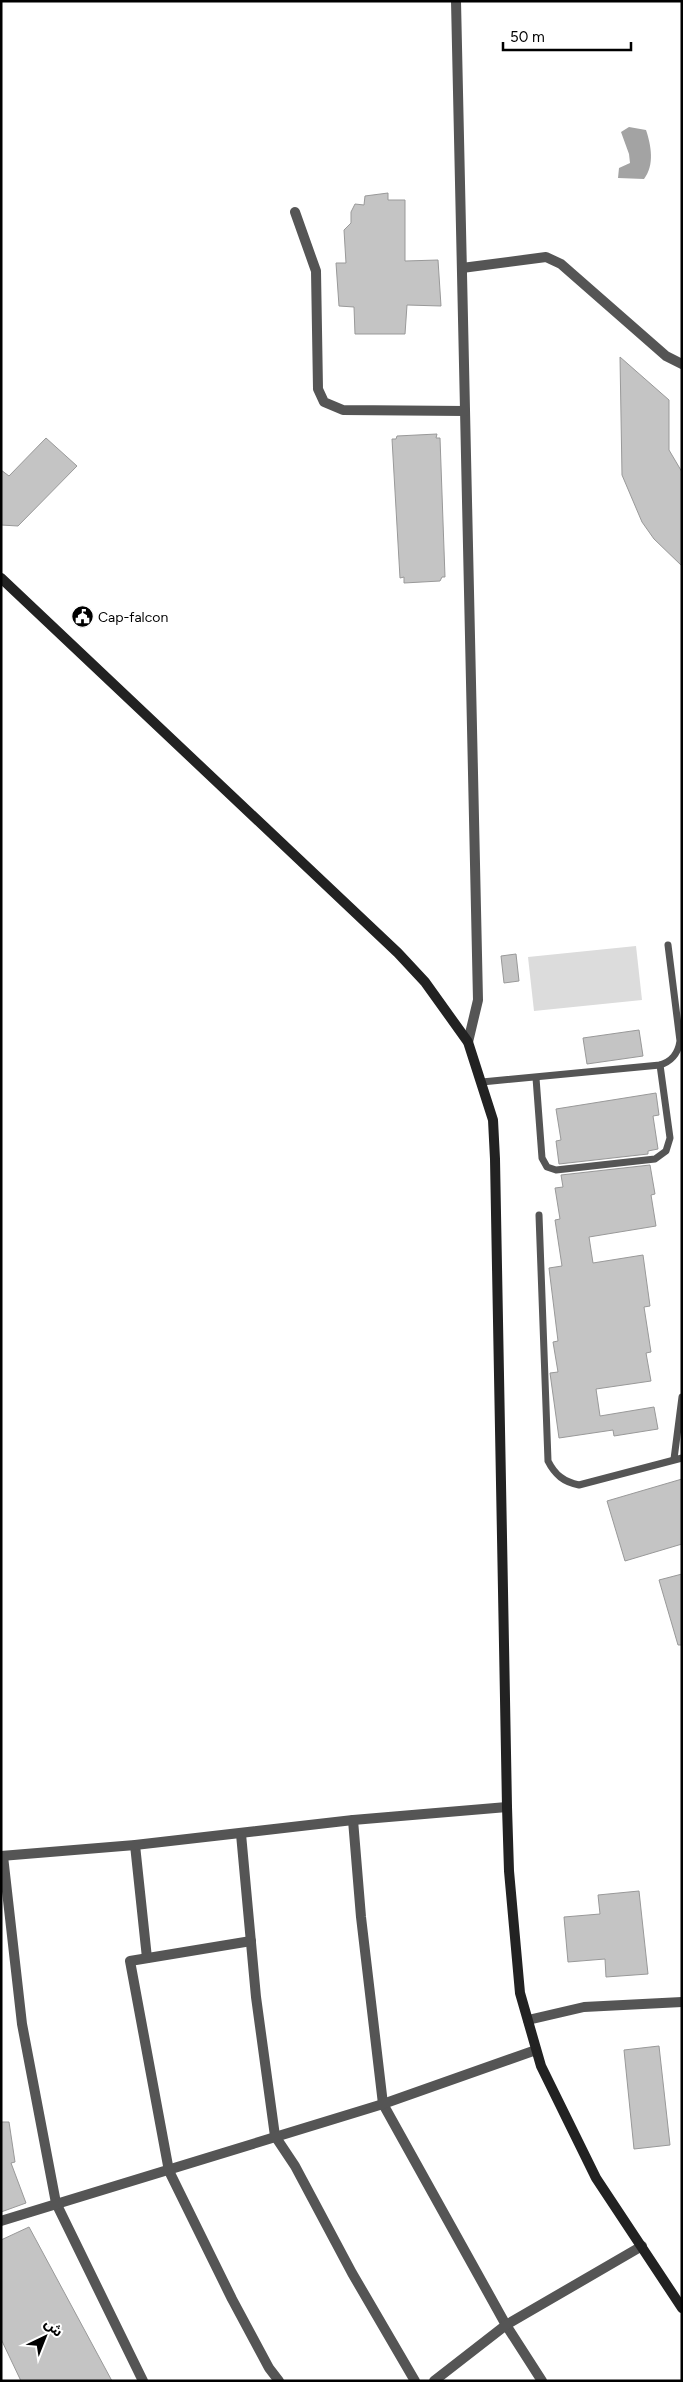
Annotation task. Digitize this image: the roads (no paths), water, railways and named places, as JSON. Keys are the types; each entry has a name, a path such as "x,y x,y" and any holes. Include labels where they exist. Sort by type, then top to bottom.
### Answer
{"main road":[{"path":"1,578 398,953 425,982 468,1042 493,1120 507,1807 509,1871 520,1993 541,2066 596,2178 682,2308"}],"street":[{"path":"456,1 478,1000 468,1042"},
{"path":"296,212 316,271 318,389 324,402 343,410 465,411"},
{"path":"462,268 546,257 561,264 666,356 682,364"},
{"path":"143,2381 56,2203 22,2024 2,1856 135,1845 353,1820 507,1807"},
{"path":"353,1820 361,1916 384,2104 506,2325 542,2381"},
{"path":"241,1834 250,1941 275,2136 295,2166 352,2273 415,2381"},
{"path":"135,1845 147,1958"},
{"path":"250,1941 130,1960 169,2171 232,2299 269,2368 279,2381"},
{"path":"528,2020 584,2007 682,2002"},
{"path":"1,2221 384,2104 536,2050"},
{"path":"434,2381 506,2325 642,2246"}],"lane":[{"path":"482,1082 660,1065 674,1057 680,1041 668,946"},
{"path":"536,1078 542,1158 547,1167 556,1170 655,1159 666,1151 670,1138 660,1065"},
{"path":"539,1215 547,1441 548,1460 552,1468 563,1480 579,1485 678,1458 682,1397"}],"place":[{"name":"Cap-falcon","path":"82,617"}]}
